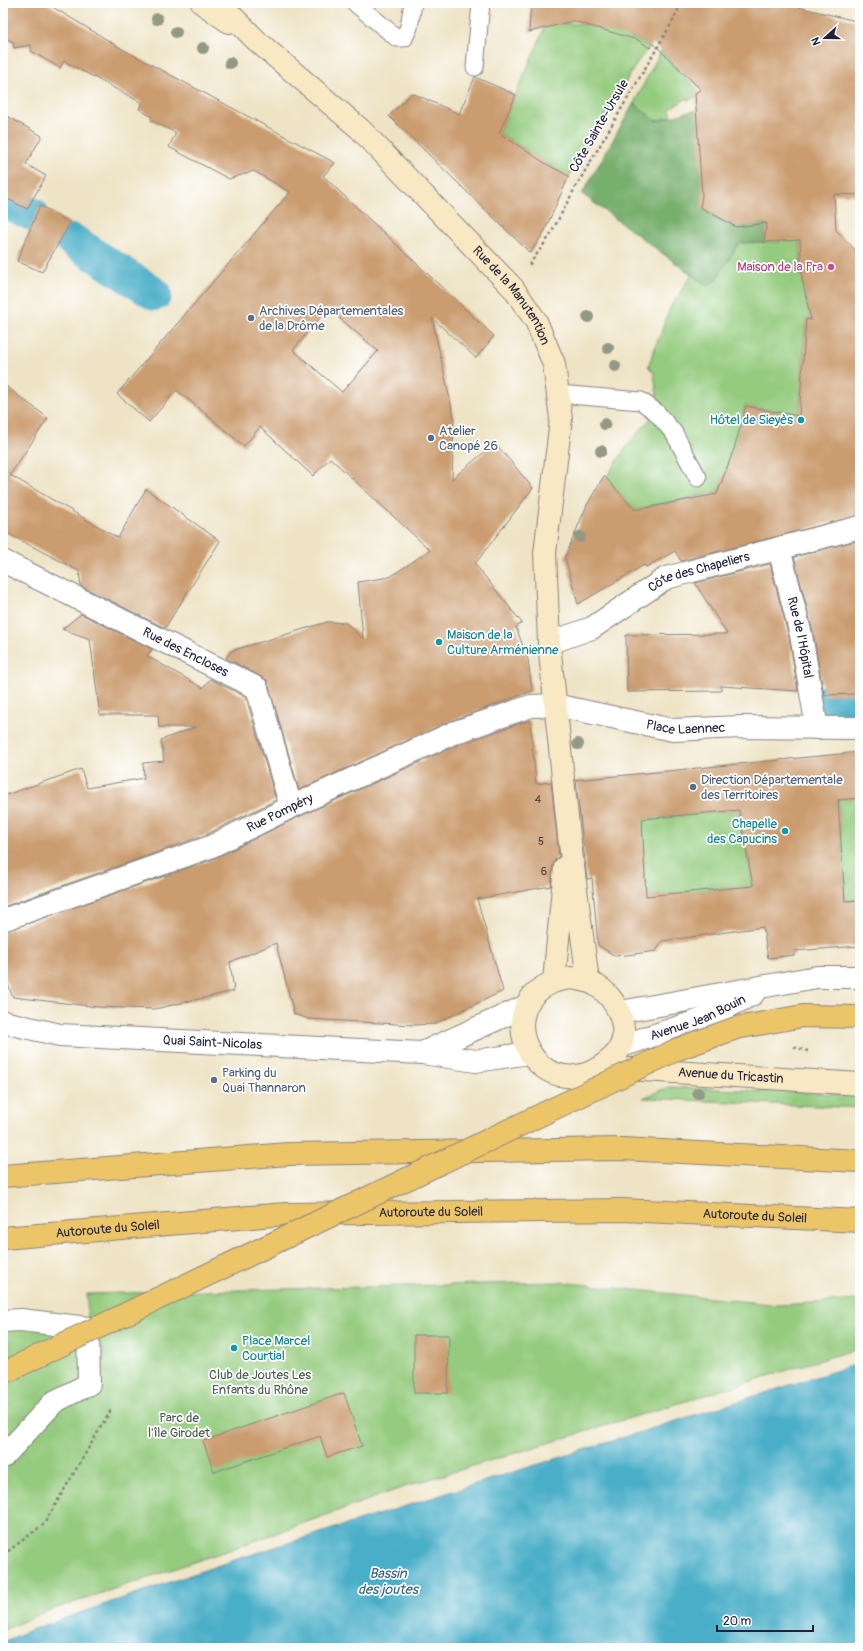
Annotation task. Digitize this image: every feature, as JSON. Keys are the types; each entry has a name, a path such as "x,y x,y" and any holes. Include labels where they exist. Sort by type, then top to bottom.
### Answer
{"main road":[{"name":"Rue de la Manutention","path":"202,3 257,41"},
{"name":"Rue de la Manutention","path":"219,3 257,41 360,129 513,288 536,321 554,364 561,419 545,553 549,643 569,836"},
{"path":"569,836 588,981"},
{"path":"554,981 569,836"},
{"path":"571,978 588,981 598,986 611,998 620,1012 623,1036 621,1046 614,1057 601,1068 585,1075 568,1077 555,1074 540,1066 529,1052 522,1037 522,1023 526,1006 539,990 554,981 571,978"},
{"path":"3,1373 678,1049 736,1028 795,1017 860,1017"},
{"name":"Avenue du Tricastin","path":"601,1068 860,1084"},
{"path":"3,1176 296,1154 622,1149 860,1161"},
{"name":"Autoroute du Soleil","path":"3,1238 286,1214 622,1210 860,1221"}],"street":[{"name":"Côte des Chapeliers","path":"549,643 592,628 666,578 860,527"},
{"name":"Rue de l'Hôpital","path":"779,548 801,635 817,728"},
{"name":"Rue des Encloses","path":"3,561 257,688 291,807"},
{"name":"Place Laennec","path":"555,705 673,730 741,727 860,728"},
{"name":"Rue Pompéry","path":"3,920 210,847 291,807 453,733 531,706 555,705"},
{"name":"Avenue Jean Bouin","path":"620,1012 817,977 860,977"},
{"name":"Avenue Jean Bouin","path":"621,1046 704,1019 771,984"},
{"name":"Quai Saint-Nicolas","path":"422,1053 526,1006"},
{"name":"Quai Saint-Nicolas","path":"3,1022 60,1035 422,1053 476,1061 529,1052"},
{"path":"3,1321 21,1320 88,1328 89,1384 54,1402 3,1457"}],"lane":[{"path":"355,3 397,38 404,38 409,27 413,3"},
{"path":"475,68 481,3"},
{"path":"558,394 640,401 656,412 674,433 698,478"}],"path":[{"name":"Côte Sainte-Ursule","path":"534,258 549,237 575,188 674,19 681,3"},
{"path":"3,1555 44,1524 112,1408"}],"green space":[{"path":"566,23 600,26 600,28 638,40 649,48 638,61 569,177 499,133 545,27"},
{"path":"661,51 701,94 688,101 687,98 670,109 672,116 656,121 634,103"},
{"path":"634,103 656,121 695,110 696,121 716,117 700,207 736,227 766,223 764,242 739,243 716,280 707,286 582,194"},
{"path":"799,233 802,278 811,320 806,319 799,416 745,406 734,449 718,492 635,510 606,478 627,446 656,412 657,396 654,373 648,366 671,306 692,274 707,286 716,280 739,242 778,242"},
{"path":"860,798 860,900 845,901 838,800"},
{"path":"739,810 753,886 637,897 636,876 645,875 644,859 631,820"},
{"path":"668,1087 860,1095 860,1108 643,1098"},
{"name":"Parc de l'île Girodet","path":"559,1282 779,1305 860,1300 860,1348 407,1486 229,1550 40,1614 3,1630 3,1321 88,1328 87,1294"}],"water":[{"name":"Bassin des joutes","path":"860,1363 860,1648 3,1648 3,1642 30,1630 234,1560"}],"building":[{"path":"3,3 46,3 124,50 335,163 323,176 494,336 476,358 432,318 454,418 452,479 495,443 533,488 475,564 522,623 516,627 528,660 532,691 448,722 299,790 267,680 226,658 231,651 327,622 346,623 363,639 358,582 390,577 430,550 330,458 313,476 260,427 244,446 177,390 149,422 117,394 290,192 254,171 229,179 169,147 176,133 151,120 152,117 139,109 142,103 64,61 60,68 31,51 31,45 14,48 13,42 3,37","holes":["328,308 378,351 342,392 293,350"]},
{"path":"531,3 782,3 860,22 860,195 834,194 836,230 860,255 860,515 681,561 675,551 646,567 644,565 578,604 565,557 587,505 604,476 635,510 717,494 734,449 746,406 799,416 806,319 811,320 802,279 800,240 764,242 767,223 736,227 700,207 702,196 695,93 701,90 653,43 650,48 638,40 573,21 529,32"},
{"path":"475,77 516,95 499,133 548,165 569,176 543,234 530,253 389,116 412,93 459,114"},
{"path":"3,114 42,136 26,164 46,176 27,209 8,199 3,207"},
{"path":"40,205 70,223 42,272 17,261"},
{"path":"3,384 48,418 10,475 118,538 146,489 220,541 165,628 81,586 79,571 3,531"},
{"path":"860,540 860,694 824,695 813,632 794,557"},
{"path":"770,564 789,638 798,691 721,686 721,691 627,692 626,635 727,634 695,583"},
{"path":"81,614 152,649 147,656 203,688 210,679 246,697 276,800 205,835 3,907 3,796 81,769 87,788 144,778 143,763 164,761 161,740 196,727 159,727 158,715 100,715 90,639 62,629"},
{"path":"530,720 536,784 551,782 559,856 553,865 551,886 477,899 503,991 434,1024 414,1025 309,1019 294,1014 276,943 230,962 234,991 155,1009 98,1007 13,997 3,972 3,932 214,859 296,818 458,745"},
{"path":"860,752 860,798 838,800 845,901 860,900 860,946 794,951 795,955 768,958 763,927 662,941 656,951 615,956 598,945 592,878 587,879 576,780","holes":["739,810 753,886 646,896 642,819"]},
{"path":"414,1335 449,1335 448,1393 414,1393"},
{"path":"344,1393 362,1446 327,1457 320,1436 214,1472 203,1441"}],"waterway":[{"path":"3,201 32,214"},
{"path":"73,241 155,294"},
{"path":"827,702 860,702"}],"place":[{"name":"Maison de la Pra","path":"831,267"},
{"name":"Archives Départementales de la Drôme","path":"251,318"},
{"name":"Hôtel de Sieyès","path":"801,420"},
{"name":"Atelier Canopé 26","path":"431,438"},
{"name":"Maison de la Culture Arménienne","path":"439,642"},
{"name":"Direction Départementale des Territoires","path":"693,787"},
{"name":"Chapelle des Capucins","path":"785,831"},
{"name":"Parking du Quai Thannaron","path":"214,1080"},
{"name":"Place Marcel Courtial","path":"234,1348"}],"park label":[{"name":"Club de Joutes Les Enfants du Rhône","path":"260,1382"}]}
